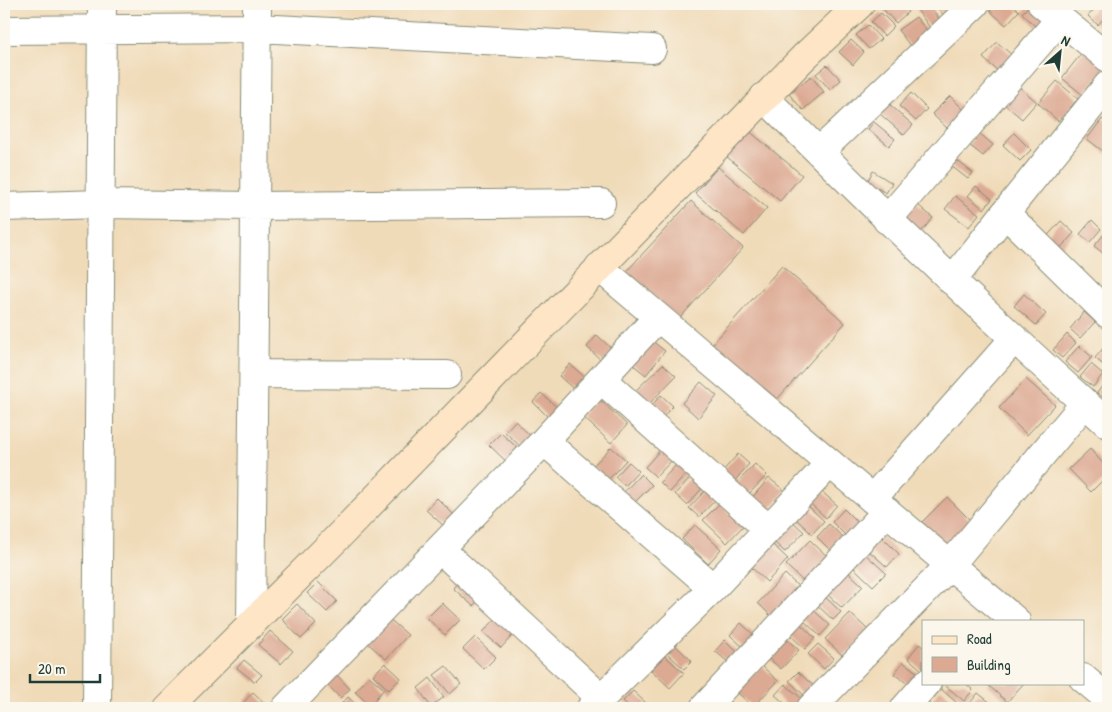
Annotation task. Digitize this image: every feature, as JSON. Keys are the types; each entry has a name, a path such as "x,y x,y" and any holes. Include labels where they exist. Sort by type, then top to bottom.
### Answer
{"main road":[{"path":"168,708 764,97 860,4"}],"street":[{"path":"819,152 975,4"},
{"path":"888,220 1051,11 1108,58"},
{"path":"252,624 257,16"},
{"path":"4,30 102,17 257,16 652,50"},
{"path":"97,708 102,17"},
{"path":"952,281 1108,85"},
{"path":"764,97 952,281 1108,424"},
{"path":"4,207 101,204 255,206 601,202"},
{"path":"1005,213 1108,314"},
{"path":"599,267 950,565 999,616"},
{"path":"286,708 544,440 658,317"},
{"path":"704,708 879,505 1014,339"},
{"path":"254,374 447,375"},
{"path":"601,379 768,529"},
{"path":"811,708 950,565 1085,403"},
{"path":"544,440 713,588"},
{"path":"440,549 596,703 713,588 830,463"},
{"path":"1084,679 1108,699"},
{"path":"905,708 926,684"}],"building":[{"path":"887,4 900,4 908,12 896,23 882,8"},
{"path":"906,4 917,4 911,10"},
{"path":"928,4 944,25 934,33 917,10"},
{"path":"934,4 951,4 958,12 948,20"},
{"path":"997,4 1011,4 1019,11 1006,25 990,11"},
{"path":"1031,4 1049,16 1038,29 1022,13"},
{"path":"1099,4 1108,4 1108,13 1098,25 1088,16"},
{"path":"881,13 894,26 884,36 871,22"},
{"path":"916,17 932,37 914,51 898,30"},
{"path":"1108,24 1108,34 1103,29"},
{"path":"868,25 881,39 869,49 856,35"},
{"path":"851,40 864,52 853,65 839,52"},
{"path":"997,42 1014,57 1000,73 983,58"},
{"path":"1088,45 1108,63 1083,95 1062,78"},
{"path":"827,65 841,80 830,90 816,74"},
{"path":"811,76 824,92 803,110 789,94"},
{"path":"1057,81 1078,99 1058,121 1038,103"},
{"path":"1018,86 1037,102 1022,119 1003,103"},
{"path":"911,93 927,109 916,121 899,106"},
{"path":"950,96 964,110 947,128 932,114"},
{"path":"888,103 913,125 904,135 879,113"},
{"path":"1102,119 1108,123 1108,155 1087,139"},
{"path":"874,122 895,139 889,146 868,129"},
{"path":"748,130 802,175 780,201 726,156"},
{"path":"978,132 993,145 983,156 968,144"},
{"path":"1014,133 1031,150 1020,161 1003,145"},
{"path":"955,159 973,173 968,179 950,165"},
{"path":"718,167 767,208 744,235 695,193"},
{"path":"873,171 892,183 886,193 867,182"},
{"path":"976,186 992,199 984,209 968,196"},
{"path":"955,196 979,214 969,227 945,209"},
{"path":"691,201 743,248 679,319 626,272"},
{"path":"917,204 933,218 921,232 905,217"},
{"path":"1092,220 1101,229 1090,242 1080,234"},
{"path":"1061,221 1074,233 1054,255 1041,243"},
{"path":"1106,232 1108,234 1108,249 1104,254 1094,246"},
{"path":"782,266 845,323 772,405 708,349"},
{"path":"1024,294 1046,314 1036,325 1014,306"},
{"path":"1084,312 1095,322 1080,338 1070,329"},
{"path":"1067,334 1076,343 1062,358 1053,350"},
{"path":"597,335 614,351 603,362 587,347"},
{"path":"651,340 665,351 646,375 632,364"},
{"path":"1108,343 1108,364 1106,367 1095,358"},
{"path":"1079,346 1092,357 1078,373 1065,362"},
{"path":"570,364 589,381 578,393 559,376"},
{"path":"663,364 676,376 648,405 634,392"},
{"path":"1091,364 1103,374 1093,387 1080,377"},
{"path":"1108,378 1108,401 1097,393"},
{"path":"1026,379 1055,405 1027,435 999,408"},
{"path":"701,382 717,396 698,418 682,403"},
{"path":"541,393 560,410 551,420 533,402"},
{"path":"661,395 673,406 655,425 644,414"},
{"path":"598,398 627,425 611,443 582,416"},
{"path":"515,421 533,438 523,449 505,432"},
{"path":"501,433 522,452 510,465 489,445"},
{"path":"611,447 626,460 608,480 593,466"},
{"path":"663,447 674,458 656,477 645,467"},
{"path":"1090,449 1108,469 1108,475 1091,492 1069,469"},
{"path":"738,454 749,464 733,483 721,473"},
{"path":"629,462 639,471 625,486 615,477"},
{"path":"679,462 689,471 670,492 660,482"},
{"path":"755,464 767,475 747,496 735,485"},
{"path":"695,473 706,484 687,505 675,494"},
{"path":"641,474 652,485 634,503 623,493"},
{"path":"769,478 785,491 767,512 751,499"},
{"path":"710,485 720,495 699,517 689,508"},
{"path":"821,491 837,505 826,518 810,503"},
{"path":"947,497 976,526 947,555 918,526"},
{"path":"437,498 454,515 444,526 426,510"},
{"path":"719,504 743,526 727,543 703,520"},
{"path":"807,505 824,521 812,534 795,518"},
{"path":"844,509 860,525 848,538 832,522"},
{"path":"792,521 804,532 785,552 773,541"},
{"path":"829,524 847,541 834,554 817,537"},
{"path":"695,525 721,549 708,564 682,539"},
{"path":"880,535 899,554 887,567 867,549"},
{"path":"810,540 832,561 808,586 786,565"},
{"path":"772,544 788,559 767,582 751,567"},
{"path":"864,553 886,573 873,586 852,566"},
{"path":"848,572 863,586 842,608 827,594"},
{"path":"785,574 800,588 773,618 758,603"},
{"path":"465,575 485,593 473,606 453,588"},
{"path":"318,582 337,601 327,612 307,593"},
{"path":"823,595 841,612 833,620 815,603"},
{"path":"442,603 460,620 445,635 427,618"},
{"path":"297,604 316,624 301,639 282,619"},
{"path":"811,608 830,625 820,636 801,618"},
{"path":"501,613 518,629 501,648 483,632"},
{"path":"850,613 868,630 843,656 825,639"},
{"path":"386,616 408,635 386,659 364,640"},
{"path":"798,622 815,638 805,649 788,633"},
{"path":"741,623 756,637 745,649 730,635"},
{"path":"270,631 293,651 281,664 258,645"},
{"path":"475,637 496,657 484,669 463,649"},
{"path":"784,637 799,650 781,669 766,656"},
{"path":"725,640 738,653 729,663 715,651"},
{"path":"674,644 692,661 684,669 666,652"},
{"path":"818,644 834,658 824,669 808,654"},
{"path":"919,644 922,646 922,670 908,658"},
{"path":"665,656 684,673 670,688 651,670"},
{"path":"244,660 262,675 255,682 237,668"},
{"path":"903,662 922,676 914,688 894,674"},
{"path":"385,663 401,678 389,690 373,675"},
{"path":"446,666 461,684 450,694 434,675"},
{"path":"762,666 778,681 753,707 737,692"},
{"path":"798,672 816,688 807,698 789,681"},
{"path":"337,675 350,689 340,698 327,684"},
{"path":"369,676 384,689 370,705 355,692"},
{"path":"430,678 444,697 431,707 418,688"},
{"path":"785,684 802,699 793,708 790,708 775,695"},
{"path":"948,684 966,684 973,690 964,701 946,686"},
{"path":"989,684 1023,684 1007,702"},
{"path":"941,689 957,703 953,708 925,708"},
{"path":"633,691 646,703 641,708 631,708 623,701"},
{"path":"253,692 270,708 251,708 244,702"},
{"path":"978,693 997,708 967,707"},
{"path":"348,697 360,708 338,707"}]}
